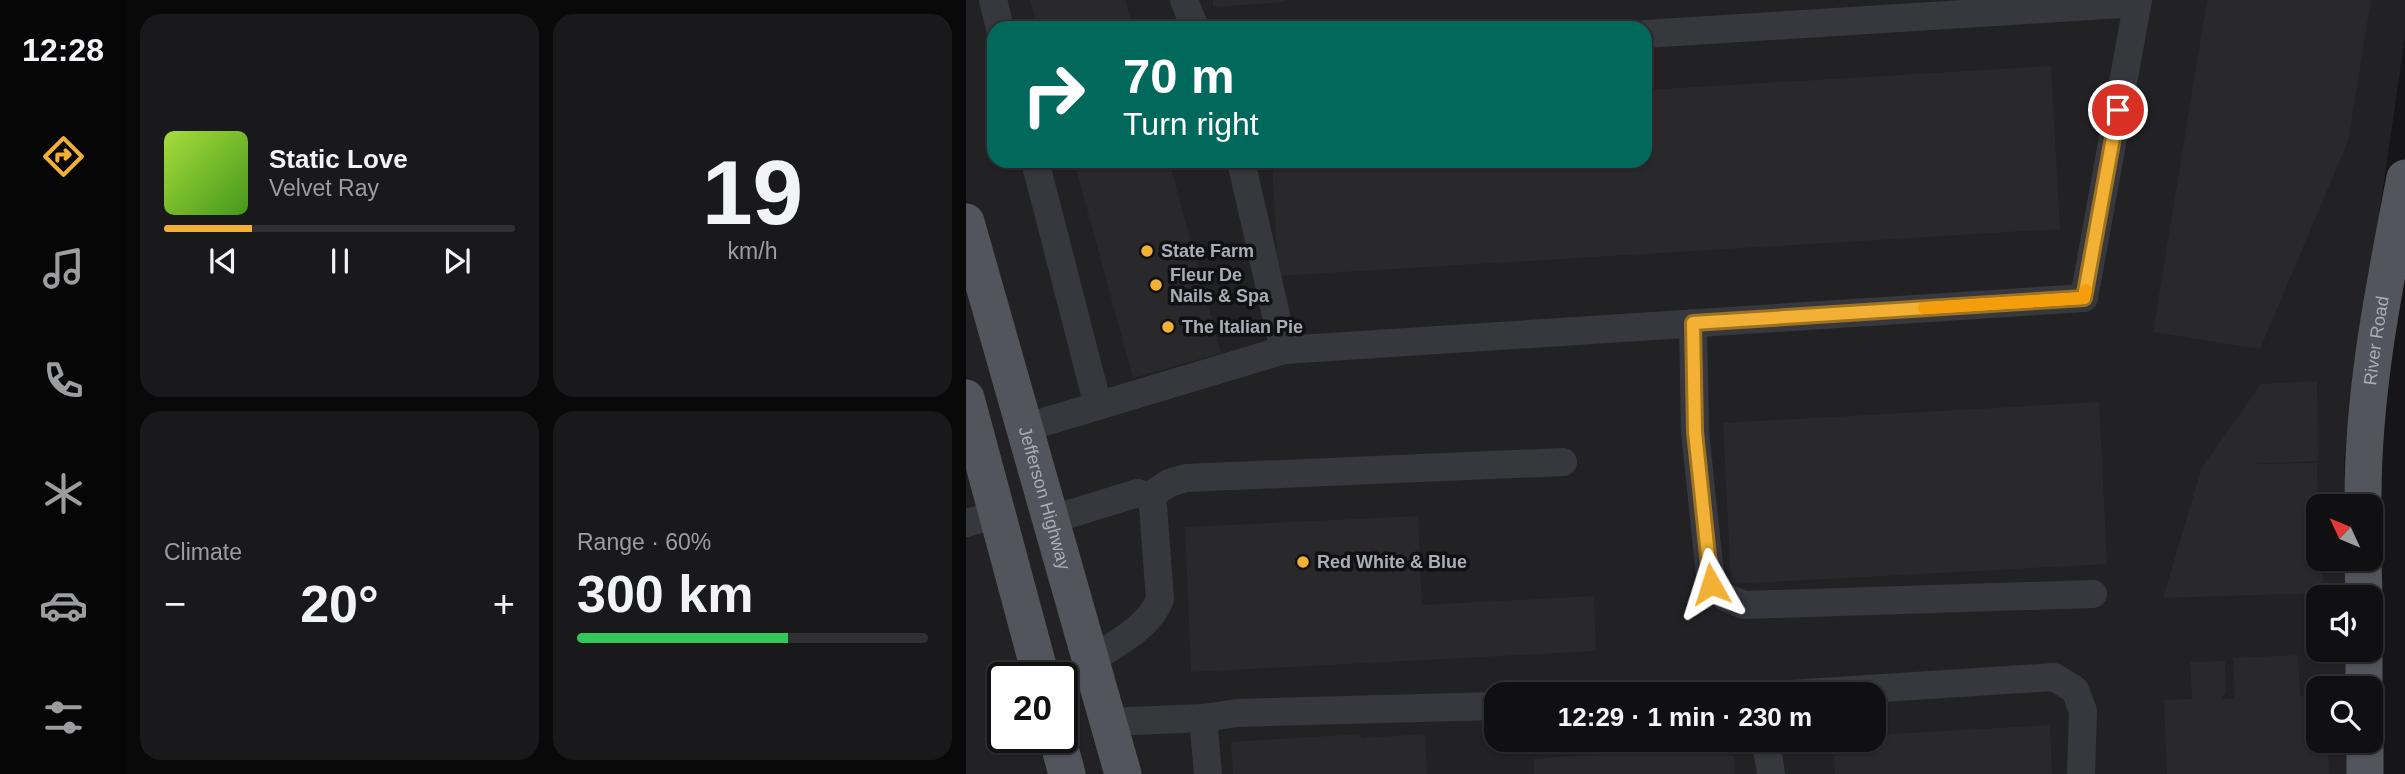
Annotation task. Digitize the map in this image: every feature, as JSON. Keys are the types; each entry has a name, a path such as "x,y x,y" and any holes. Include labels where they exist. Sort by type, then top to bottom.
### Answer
{"main road":[{"name":"River Road","path":"2363,494 2362,452 2378,318 2405,178"},
{"name":"Jefferson Highway","path":"966,222 1124,774"},
{"path":"966,398 982,519 1035,662"},
{"path":"1062,753 1068,774"},
{"path":"2365,753 2365,774"}],"lane":[{"path":"993,0 998,21"},
{"path":"1184,0 1192,21"},
{"path":"1024,428 1284,350 2084,298 2137,1 1652,34"},
{"path":"1037,168 1098,405"},
{"path":"1243,168 1284,350"},
{"path":"1693,323 1695,432 1711,584 1725,597 1744,605 2093,594"},
{"path":"1148,497 1169,483 1186,478 1563,462"},
{"path":"1050,520 1138,493 1148,497 1153,506 1160,599 1148,621 1091,660"},
{"path":"1886,688 2054,677 2075,690 2083,711 2081,774"},
{"path":"1109,722 1203,718 1237,713 1484,706"},
{"path":"1203,718 1208,774"},
{"path":"1768,752 1771,774"}],"shaded area":[{"path":"966,0 2405,0 2405,37 2344,457 2344,494 2306,494 2306,571 2345,571 2345,585 2306,585 2306,662 2346,662 2346,676 2306,676 2306,753 2347,753 2348,774 966,774"}],"building":[{"path":"1030,0 1125,0 1131,21 1036,21"},
{"path":"1213,0 1285,0 1285,2 1213,7"},
{"path":"2207,0 2371,0 2348,141 2260,349 2153,332"},
{"path":"2051,66 2060,229 1278,276 1272,168 1652,168 1652,90"},
{"path":"1076,168 1171,168 1221,353 1133,378"},
{"path":"2317,381 2318,461 2244,464 2317,463 2318,494 2306,494 2306,571 2323,571 2324,585 2306,585 2306,594 2163,598 2202,467 2261,384"},
{"path":"2099,402 2107,564 1731,584 1723,423"},
{"name":"Red White & Blue","path":"1418,516 1422,605 1594,596 1596,651 1191,672 1185,527"},
{"path":"2298,655 2300,696 2306,696 2306,753 2328,753 2329,774 2167,774 2164,700 2192,699 2190,662 2225,661 2226,693 2220,699 2235,699 2233,658"},
{"path":"2050,725 2052,774 1835,774 1834,752 1886,752 1886,734"},
{"path":"1361,734 1361,738 1425,734 1427,774 1233,774 1231,742"},
{"path":"1734,752 1735,774 1534,774 1534,759 1598,754"}],"slow traffic":[{"path":"1924,308 2084,298 2086,290"}],"place":[{"name":"State Farm","path":"1147,251"},
{"name":"Fleur De Nails & Spa","path":"1156,285"},
{"name":"The Italian Pie","path":"1168,327"},
{"name":"Red White & Blue","path":"1303,562"}],"route":[{"path":"1711,584 1695,432 1693,323 2084,298 2118,110"}]}
